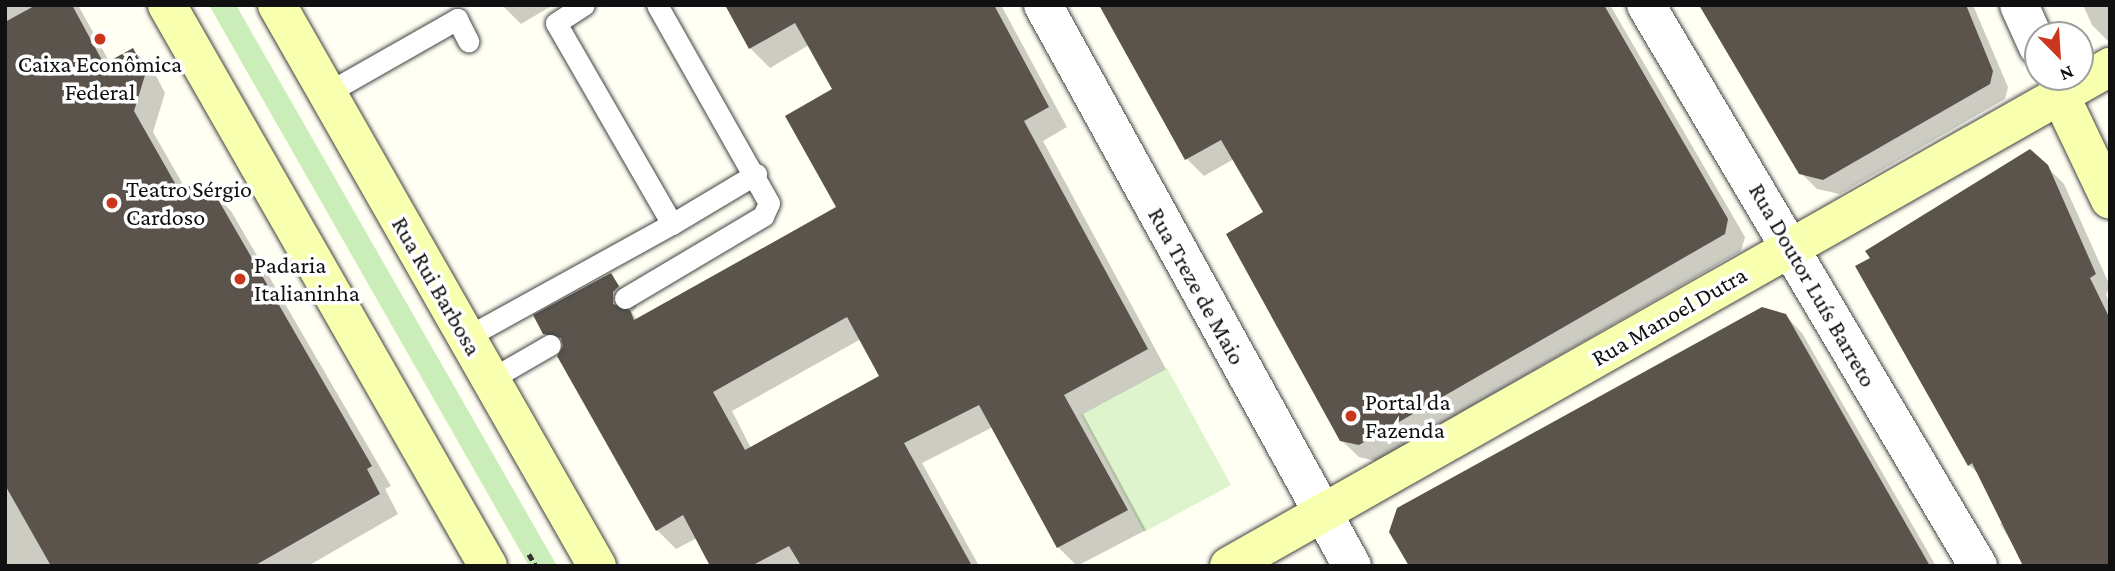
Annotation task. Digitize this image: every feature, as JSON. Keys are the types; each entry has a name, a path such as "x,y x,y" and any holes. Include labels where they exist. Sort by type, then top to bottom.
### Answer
{"main road":[{"path":"167,5 488,566"},
{"name":"Rua Rui Barbosa","path":"277,5 597,566"},
{"name":"Rua Manoel Dutra","path":"1230,566 1790,247 2047,91"},
{"path":"2057,91 2110,200"}],"street":[{"name":"Rua Treze de Maio","path":"1043,5 1352,566"},
{"name":"Rua Doutor Luís Barreto","path":"1646,5 1978,566"},
{"path":"2019,5 2026,21"}],"lane":[{"path":"584,5 556,23 672,224"},
{"path":"625,298 763,216 769,203 756,174 657,5"},
{"path":"327,93 457,19 468,41"},
{"path":"467,337 672,224 756,174"},
{"path":"491,379 550,345"}],"green space":[{"path":"209,5 236,5 557,566 529,566"},
{"path":"1167,368 1231,485 1144,532 1081,415"}],"building":[{"path":"36,5 72,5 104,64 133,48 146,72 134,111 176,185 212,189 372,466 367,469 380,494 254,566 51,566 5,485 5,22"},
{"path":"725,5 994,5 1049,107 1024,121 1148,349 1064,395 1128,510 1057,548 979,405 904,443 972,566 801,566 789,546 751,566 710,566 683,515 656,531 557,356 563,346 561,338 543,334 533,315 611,273 619,286 613,292 613,304 630,310 634,320 836,207 785,116 832,89 795,23 749,49","holes":["847,317 879,376 745,450 713,392"]},
{"path":"1099,5 1604,5 1728,219 1725,234 1359,445 1340,441 1226,234 1263,212 1221,140 1185,160"},
{"path":"1699,5 1966,5 1993,71 1990,84 1823,180 1799,174"},
{"path":"2030,149 2048,165 2096,274 2090,278 2110,319 2110,566 2023,566 1972,463 1968,466 1855,266 1870,258 1865,251"},
{"path":"1762,307 1786,314 1930,566 1409,566 1389,532 1397,508"}],"place":[{"name":"Caixa Econômica Federal","path":"100,39"},
{"name":"Teatro Sérgio Cardoso","path":"112,203"},
{"name":"Padaria Italianinha","path":"240,279"},
{"name":"Portal da Fazenda","path":"1351,416"}]}
